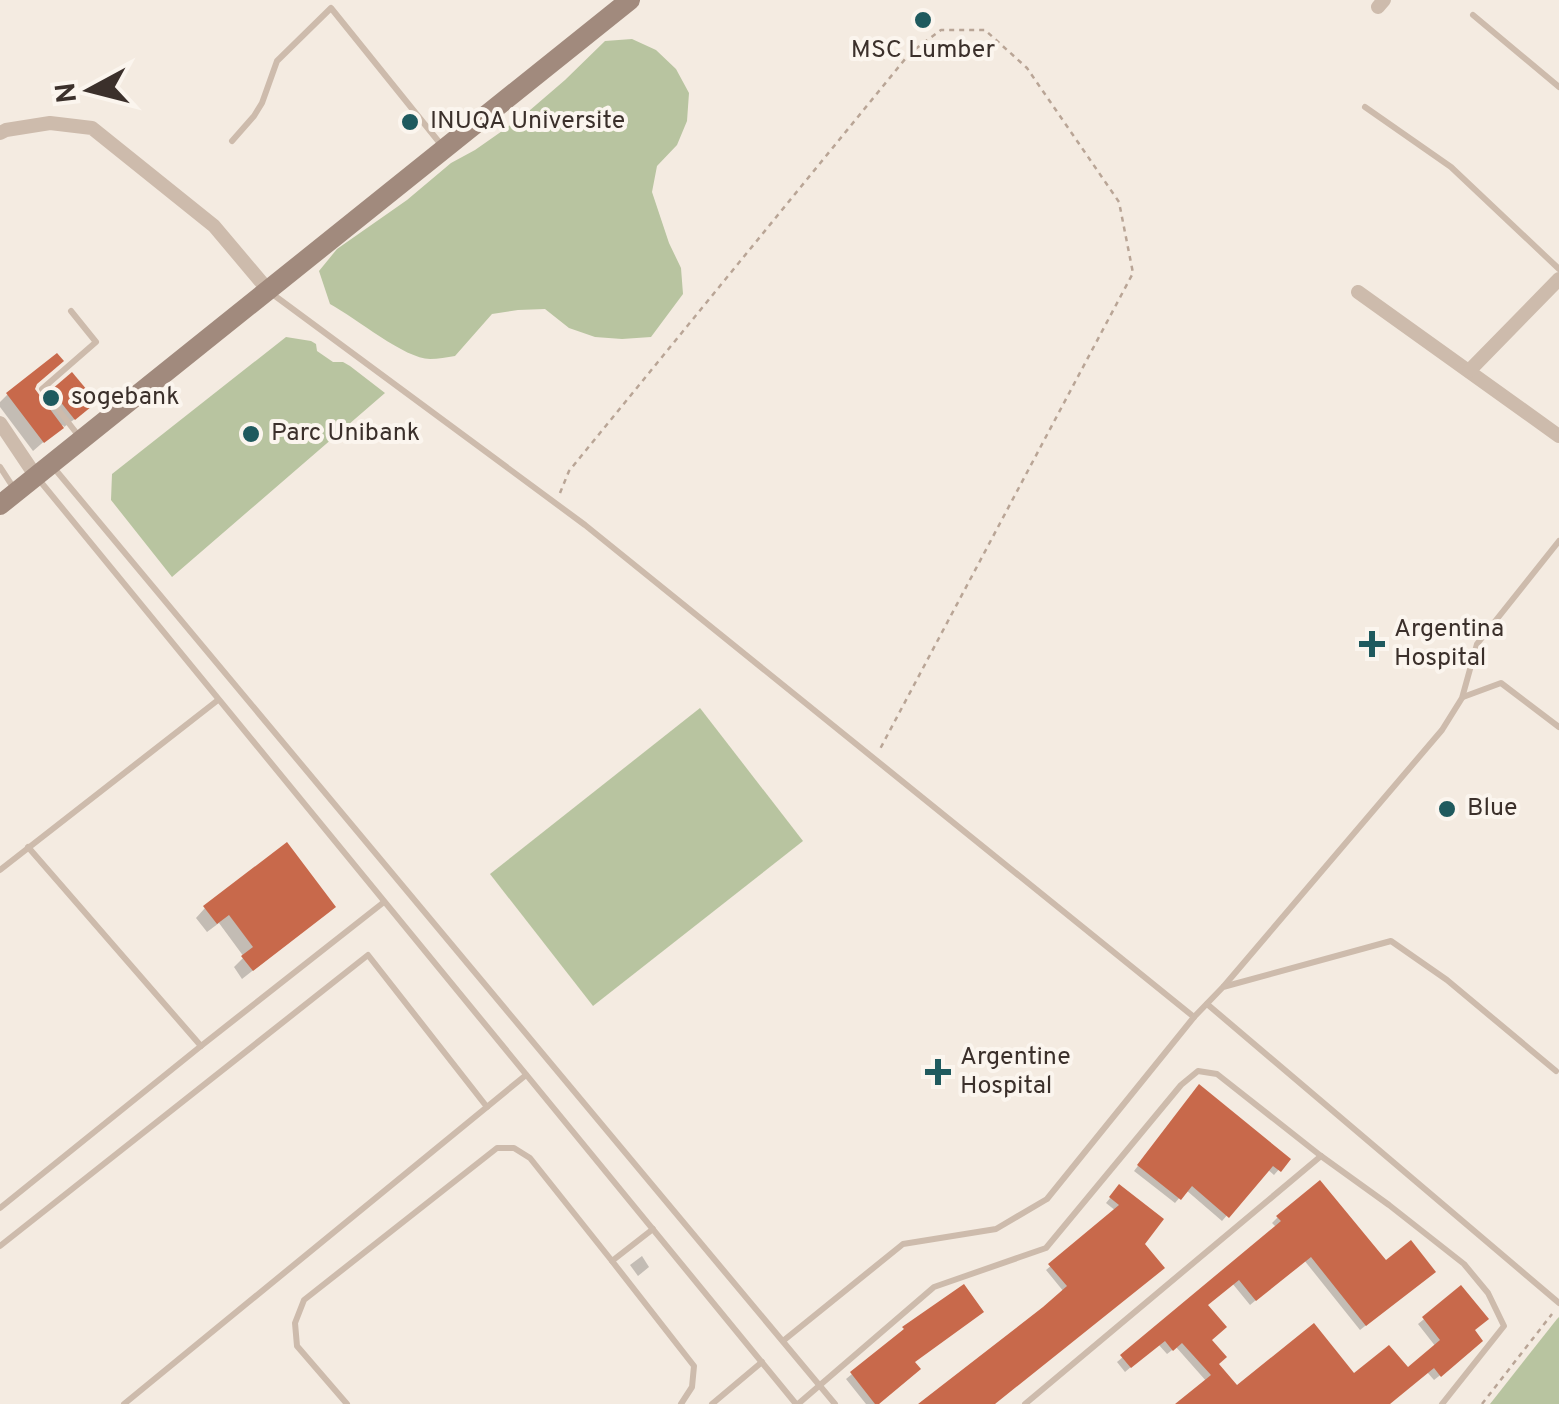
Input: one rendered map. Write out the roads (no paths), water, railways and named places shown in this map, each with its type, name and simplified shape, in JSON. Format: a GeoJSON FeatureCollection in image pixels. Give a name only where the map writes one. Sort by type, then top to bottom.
{"type":"FeatureCollection","features":[{"type":"Feature","properties":{"kind":"main road"},"geometry":{"type":"LineString","coordinates":[[8,498],[630,0]]}},
{"type":"Feature","properties":{"kind":"street"},"geometry":{"type":"LineString","coordinates":[[0,133],[50,123],[92,128],[214,226],[268,290]]}},
{"type":"Feature","properties":{"kind":"street"},"geometry":{"type":"LineString","coordinates":[[1468,371],[1559,279]]}},
{"type":"Feature","properties":{"kind":"street"},"geometry":{"type":"LineString","coordinates":[[1358,292],[1559,436]]}},
{"type":"Feature","properties":{"kind":"street"},"geometry":{"type":"LineString","coordinates":[[0,423],[43,470]]}},
{"type":"Feature","properties":{"kind":"lane"},"geometry":{"type":"LineString","coordinates":[[232,141],[262,102],[277,61],[336,0]]}},
{"type":"Feature","properties":{"kind":"lane"},"geometry":{"type":"LineString","coordinates":[[331,8],[444,148]]}},
{"type":"Feature","properties":{"kind":"lane"},"geometry":{"type":"LineString","coordinates":[[1473,15],[1559,86]]}},
{"type":"Feature","properties":{"kind":"lane"},"geometry":{"type":"LineString","coordinates":[[1365,107],[1451,167],[1559,269]]}},
{"type":"Feature","properties":{"kind":"lane"},"geometry":{"type":"LineString","coordinates":[[268,290],[556,503],[1194,1018]]}},
{"type":"Feature","properties":{"kind":"lane"},"geometry":{"type":"LineString","coordinates":[[71,311],[96,342],[42,389],[82,440]]}},
{"type":"Feature","properties":{"kind":"lane"},"geometry":{"type":"LineString","coordinates":[[0,467],[8,498]]}},
{"type":"Feature","properties":{"kind":"lane"},"geometry":{"type":"LineString","coordinates":[[43,470],[218,700],[797,1404],[934,1287],[1046,1248],[1180,1085],[1198,1071],[1217,1074],[1389,1205],[1464,1264],[1488,1293],[1504,1326],[1442,1404]]}},
{"type":"Feature","properties":{"kind":"lane"},"geometry":{"type":"LineString","coordinates":[[43,470],[835,1404]]}},
{"type":"Feature","properties":{"kind":"lane"},"geometry":{"type":"LineString","coordinates":[[783,1340],[904,1244],[996,1229],[1048,1199],[1194,1018],[1442,730],[1462,698],[1477,644],[1559,541]]}},
{"type":"Feature","properties":{"kind":"lane"},"geometry":{"type":"LineString","coordinates":[[1462,698],[1501,683],[1559,728]]}},
{"type":"Feature","properties":{"kind":"lane"},"geometry":{"type":"LineString","coordinates":[[0,870],[218,700]]}},
{"type":"Feature","properties":{"kind":"lane"},"geometry":{"type":"LineString","coordinates":[[28,846],[200,1046]]}},
{"type":"Feature","properties":{"kind":"lane"},"geometry":{"type":"LineString","coordinates":[[0,1208],[384,902]]}},
{"type":"Feature","properties":{"kind":"lane"},"geometry":{"type":"LineString","coordinates":[[1223,988],[1391,941],[1448,980],[1556,1071]]}},
{"type":"Feature","properties":{"kind":"lane"},"geometry":{"type":"LineString","coordinates":[[0,1246],[368,955],[488,1107]]}},
{"type":"Feature","properties":{"kind":"lane"},"geometry":{"type":"LineString","coordinates":[[1208,1004],[1559,1304]]}},
{"type":"Feature","properties":{"kind":"lane"},"geometry":{"type":"LineString","coordinates":[[124,1404],[526,1075]]}},
{"type":"Feature","properties":{"kind":"lane"},"geometry":{"type":"LineString","coordinates":[[347,1404],[297,1346],[295,1324],[304,1300],[497,1148],[514,1148],[530,1158],[694,1366],[692,1387],[682,1404]]}},
{"type":"Feature","properties":{"kind":"lane"},"geometry":{"type":"LineString","coordinates":[[1025,1404],[1321,1156]]}},
{"type":"Feature","properties":{"kind":"lane"},"geometry":{"type":"LineString","coordinates":[[612,1261],[652,1229]]}},
{"type":"Feature","properties":{"kind":"lane"},"geometry":{"type":"LineString","coordinates":[[712,1404],[762,1362]]}},
{"type":"Feature","properties":{"kind":"place","name":"MSC Lumber"},"geometry":{"type":"Point","coordinates":[923,20]}},
{"type":"Feature","properties":{"kind":"place","name":"INUQA Universite"},"geometry":{"type":"Point","coordinates":[410,122]}},
{"type":"Feature","properties":{"kind":"place","name":"sogebank"},"geometry":{"type":"Point","coordinates":[51,398]}},
{"type":"Feature","properties":{"kind":"place","name":"Parc Unibank"},"geometry":{"type":"Point","coordinates":[251,434]}},
{"type":"Feature","properties":{"kind":"place","name":"Argentina Hospital"},"geometry":{"type":"Point","coordinates":[1372,644]}},
{"type":"Feature","properties":{"kind":"place","name":"Blue"},"geometry":{"type":"Point","coordinates":[1447,809]}},
{"type":"Feature","properties":{"kind":"place","name":"Argentine Hospital"},"geometry":{"type":"Point","coordinates":[938,1072]}}]}
